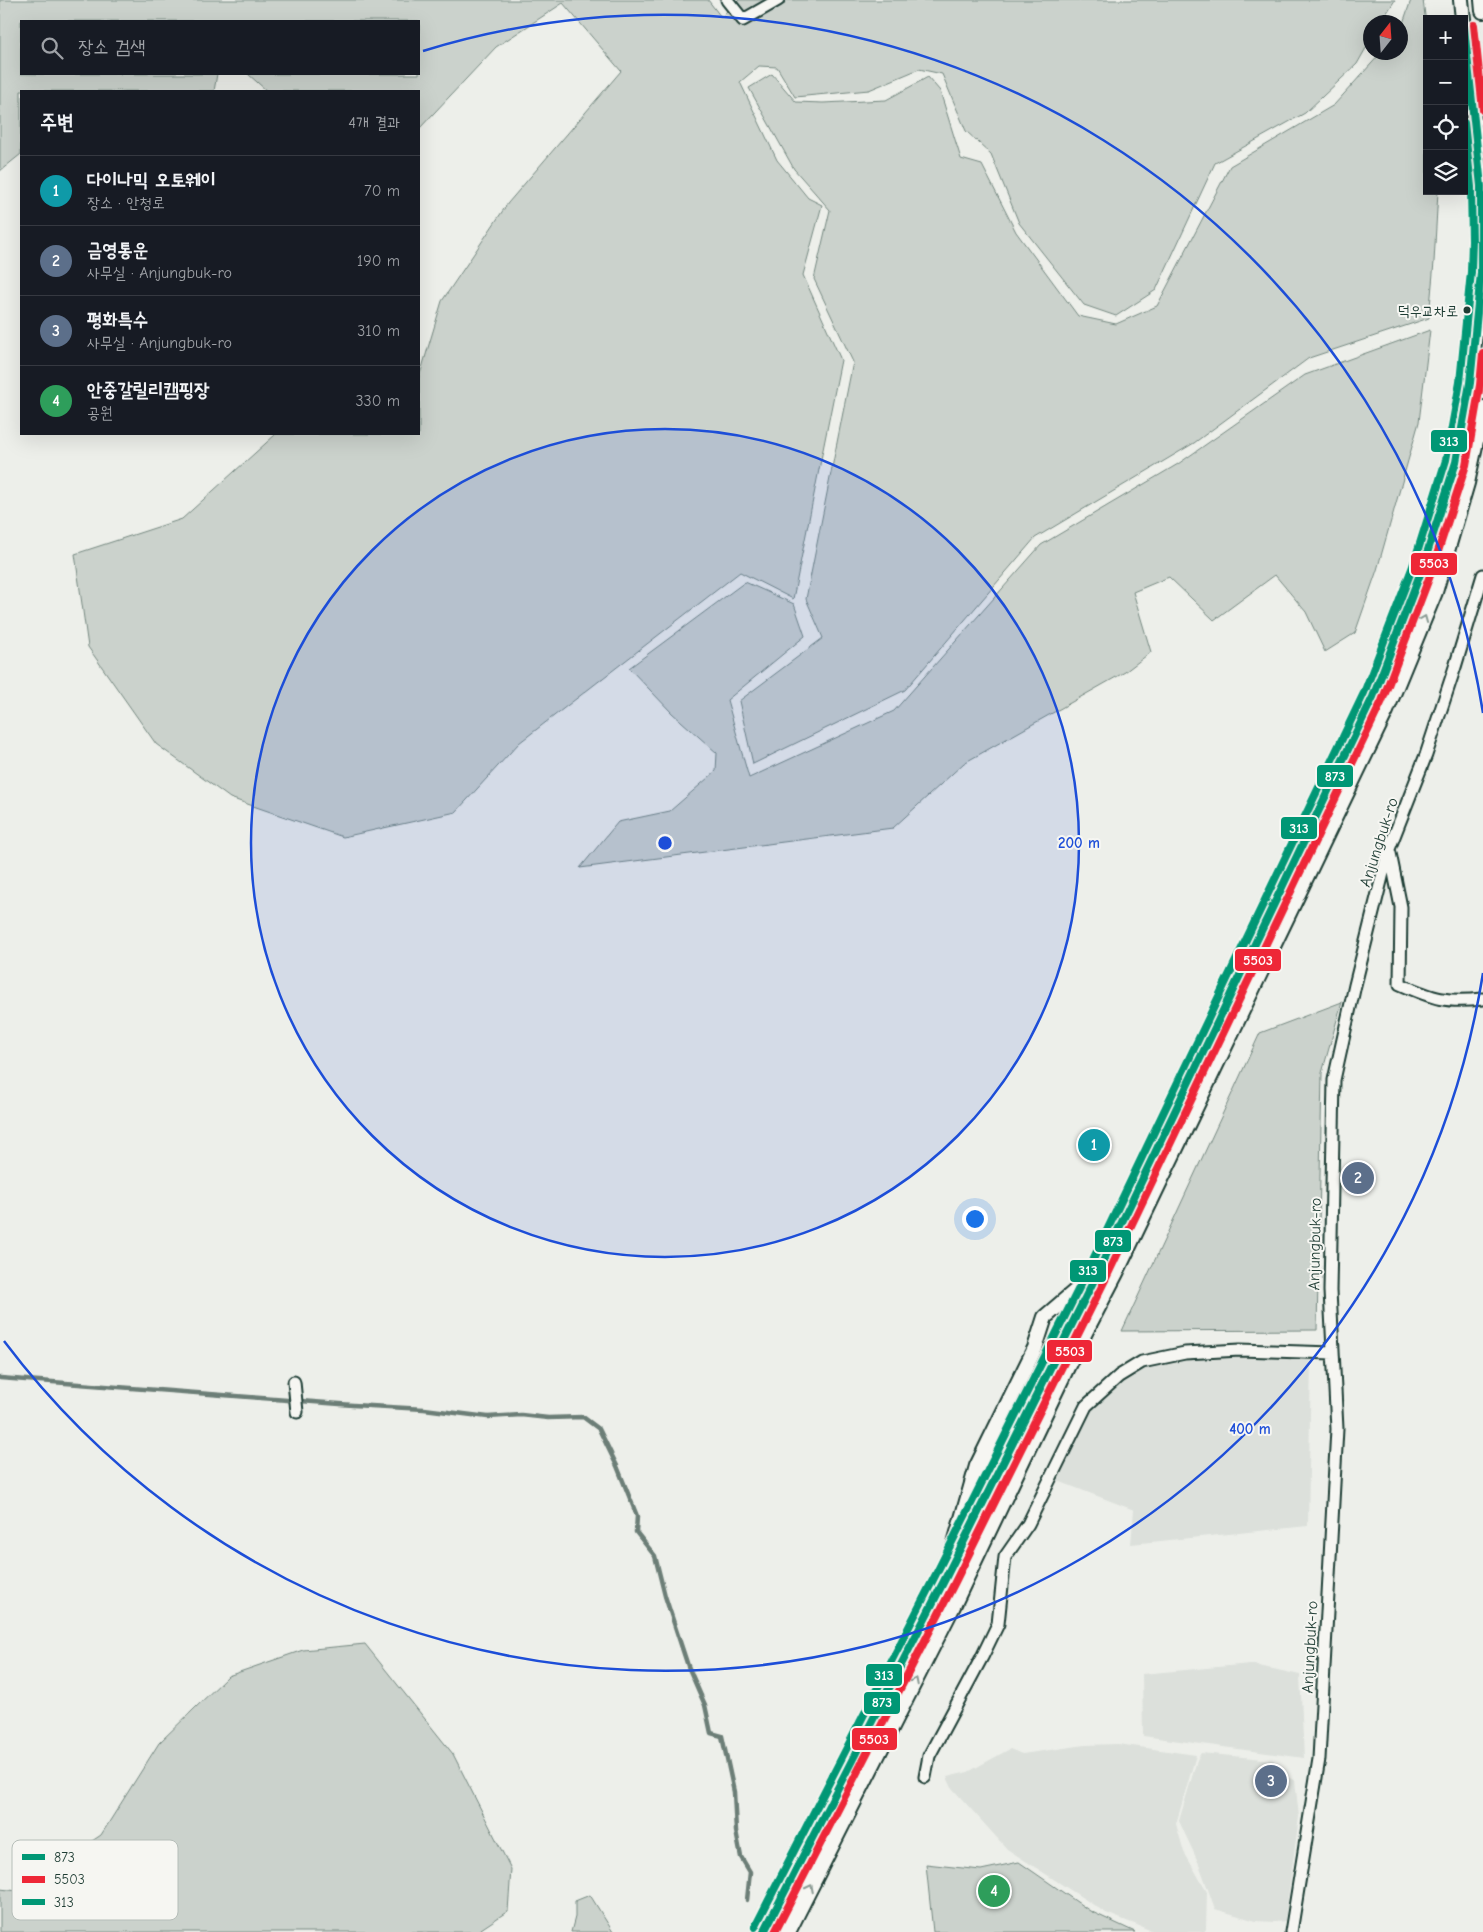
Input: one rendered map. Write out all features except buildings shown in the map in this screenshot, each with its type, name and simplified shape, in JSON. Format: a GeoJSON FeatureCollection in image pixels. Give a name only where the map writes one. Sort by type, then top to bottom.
{"type":"FeatureCollection","features":[{"type":"Feature","properties":{"kind":"street"},"geometry":{"type":"LineString","coordinates":[[727,0],[743,20],[778,0]]}},
{"type":"Feature","properties":{"kind":"street"},"geometry":{"type":"LineString","coordinates":[[1461,0],[1463,15]]}},
{"type":"Feature","properties":{"kind":"street"},"geometry":{"type":"LineString","coordinates":[[1482,0],[1483,11]]}},
{"type":"Feature","properties":{"kind":"street"},"geometry":{"type":"LineString","coordinates":[[764,1932],[945,1579],[1098,1272],[1373,697],[1422,569],[1456,462],[1470,383],[1482,241],[1481,186],[1468,60]]}},
{"type":"Feature","properties":{"kind":"street"},"geometry":{"type":"LineString","coordinates":[[788,1932],[952,1608],[1386,711],[1435,592],[1467,483],[1483,408]]}},
{"type":"Feature","properties":{"kind":"street","name":"Anjungbuk-ro"},"geometry":{"type":"LineString","coordinates":[[1291,1932],[1319,1759],[1337,1429],[1330,1291],[1334,1080],[1355,985],[1389,849],[1426,755],[1483,575]]}},
{"type":"Feature","properties":{"kind":"street"},"geometry":{"type":"LineString","coordinates":[[1389,849],[1401,907],[1400,984],[1439,999],[1456,1002],[1483,999]]}},
{"type":"Feature","properties":{"kind":"street"},"geometry":{"type":"LineString","coordinates":[[945,1579],[976,1466],[1036,1348],[1045,1317],[1098,1272]]}},
{"type":"Feature","properties":{"kind":"street"},"geometry":{"type":"LineString","coordinates":[[925,1777],[929,1756],[982,1658],[998,1624],[1005,1557],[1028,1524],[1086,1406],[1119,1376],[1142,1362],[1185,1352],[1240,1350],[1333,1353]]}},
{"type":"Feature","properties":{"kind":"street"},"geometry":{"type":"LineString","coordinates":[[294,1382],[297,1412]]}},
{"type":"Feature","properties":{"kind":"shaded area"},"geometry":{"type":"Polygon","coordinates":[[[0,0],[708,0],[721,17],[739,0],[1395,0],[1385,15],[1363,15],[1363,53],[1357,64],[1305,113],[1215,163],[1156,290],[1116,316],[1084,305],[1019,223],[991,154],[966,131],[942,74],[919,69],[869,90],[795,97],[777,67],[759,66],[740,82],[777,160],[808,198],[822,205],[803,275],[841,360],[793,599],[740,572],[519,743],[456,812],[343,837],[230,798],[156,744],[88,647],[75,554],[182,519],[275,435],[420,435],[420,375],[442,301],[508,203],[621,71],[563,3],[496,47],[420,128],[420,90],[266,90],[249,75],[420,75],[420,20],[20,20],[20,75],[217,75],[214,90],[20,90],[20,155],[0,171],[0,0]]]}},
{"type":"Feature","properties":{"kind":"shaded area"},"geometry":{"type":"Polygon","coordinates":[[[1411,0],[1423,0],[1425,15],[1423,15],[1423,195],[1438,195],[1429,318],[1309,358],[1194,443],[1035,538],[905,690],[753,764],[739,701],[823,638],[806,599],[853,362],[814,279],[830,210],[794,169],[749,88],[772,74],[796,102],[823,103],[886,100],[928,77],[940,91],[961,159],[982,165],[1016,232],[1078,316],[1116,324],[1157,306],[1230,166],[1334,105],[1375,60],[1408,60],[1408,15],[1406,15],[1411,0]]]}},
{"type":"Feature","properties":{"kind":"shaded area"},"geometry":{"type":"Polygon","coordinates":[[[1430,330],[1419,422],[1377,570],[1355,633],[1325,652],[1306,612],[1275,575],[1214,620],[1169,577],[1133,592],[1151,652],[1125,672],[964,763],[893,828],[580,868],[618,822],[670,811],[716,771],[717,753],[672,713],[629,668],[745,582],[794,604],[805,636],[727,700],[749,778],[894,711],[1041,545],[1178,464],[1305,375],[1430,330]]]}},
{"type":"Feature","properties":{"kind":"shaded area"},"geometry":{"type":"Polygon","coordinates":[[[1342,1002],[1322,1073],[1317,1330],[1122,1331],[1260,1033],[1342,1002]]]}},
{"type":"Feature","properties":{"kind":"shaded area"},"geometry":{"type":"Polygon","coordinates":[[[1233,1355],[1311,1359],[1308,1526],[1131,1544],[1134,1510],[1058,1481],[1076,1434],[1090,1407],[1124,1378],[1145,1365],[1191,1356],[1233,1355]]]}},
{"type":"Feature","properties":{"kind":"shaded area"},"geometry":{"type":"Polygon","coordinates":[[[365,1644],[453,1754],[511,1869],[508,1911],[481,1929],[481,1932],[0,1932],[0,1889],[12,1890],[12,1920],[178,1920],[178,1840],[94,1840],[101,1835],[159,1743],[228,1676],[303,1650],[365,1644]]]}},
{"type":"Feature","properties":{"kind":"shaded area"},"geometry":{"type":"Polygon","coordinates":[[[1250,1664],[1300,1675],[1304,1758],[1143,1736],[1142,1674],[1250,1664]]]}},
{"type":"Feature","properties":{"kind":"shaded area"},"geometry":{"type":"Polygon","coordinates":[[[1118,1744],[1196,1755],[1176,1824],[1184,1852],[1207,1892],[1206,1929],[1204,1932],[1155,1932],[1106,1913],[1007,1849],[952,1788],[947,1777],[968,1772],[1010,1749],[1022,1754],[1085,1745],[1118,1744]]]}},
{"type":"Feature","properties":{"kind":"shaded area"},"geometry":{"type":"Polygon","coordinates":[[[1201,1753],[1274,1760],[1274,1773],[1295,1780],[1299,1817],[1285,1921],[1256,1921],[1215,1909],[1199,1864],[1179,1821],[1197,1760],[1201,1753]]]}},
{"type":"Feature","properties":{"kind":"shaded area"},"geometry":{"type":"Polygon","coordinates":[[[1019,1862],[1090,1911],[1135,1932],[933,1932],[926,1864],[981,1870],[1019,1862]]]}},
{"type":"Feature","properties":{"kind":"shaded area"},"geometry":{"type":"Polygon","coordinates":[[[590,1895],[613,1932],[571,1932],[575,1917],[575,1901],[590,1895]]]}},
{"type":"Feature","properties":{"kind":"waterway"},"geometry":{"type":"LineString","coordinates":[[0,1378],[424,1409],[488,1417],[521,1415],[548,1418],[583,1417],[599,1429],[617,1466],[637,1516],[636,1532],[655,1556],[665,1596],[688,1666],[705,1705],[711,1733],[722,1736],[734,1792],[736,1831],[741,1857],[750,1872],[747,1900]]}},
{"type":"Feature","properties":{"kind":"transit line","name":"5503"},"geometry":{"type":"LineString","coordinates":[[1474,25],[1483,110]]}},
{"type":"Feature","properties":{"kind":"transit line","name":"873"},"geometry":{"type":"LineString","coordinates":[[764,1932],[945,1579],[1098,1272],[1373,697],[1422,569],[1456,462],[1470,383],[1481,273],[1481,186],[1467,60]]}},
{"type":"Feature","properties":{"kind":"transit line","name":"313"},"geometry":{"type":"LineString","coordinates":[[755,1927],[936,1574],[1089,1268],[1364,693],[1413,566],[1446,460],[1460,382],[1471,272],[1471,187],[1467,150]]}},
{"type":"Feature","properties":{"kind":"transit line","name":"5503"},"geometry":{"type":"LineString","coordinates":[[775,1932],[954,1584],[1107,1276],[1382,701],[1431,573],[1466,465],[1480,385],[1483,353]]}},
{"type":"Feature","properties":{"kind":"place","name":"덕우교차로"},"geometry":{"type":"Point","coordinates":[1467,310]}},
{"type":"Feature","properties":{"kind":"place","name":"다이나믹 오토웨이"},"geometry":{"type":"Point","coordinates":[1094,1145]}},
{"type":"Feature","properties":{"kind":"place","name":"금영통운"},"geometry":{"type":"Point","coordinates":[1358,1178]}},
{"type":"Feature","properties":{"kind":"place","name":"평화특수"},"geometry":{"type":"Point","coordinates":[1271,1781]}},
{"type":"Feature","properties":{"kind":"place","name":"안중갈릴리캠핑장"},"geometry":{"type":"Point","coordinates":[994,1891]}}]}
